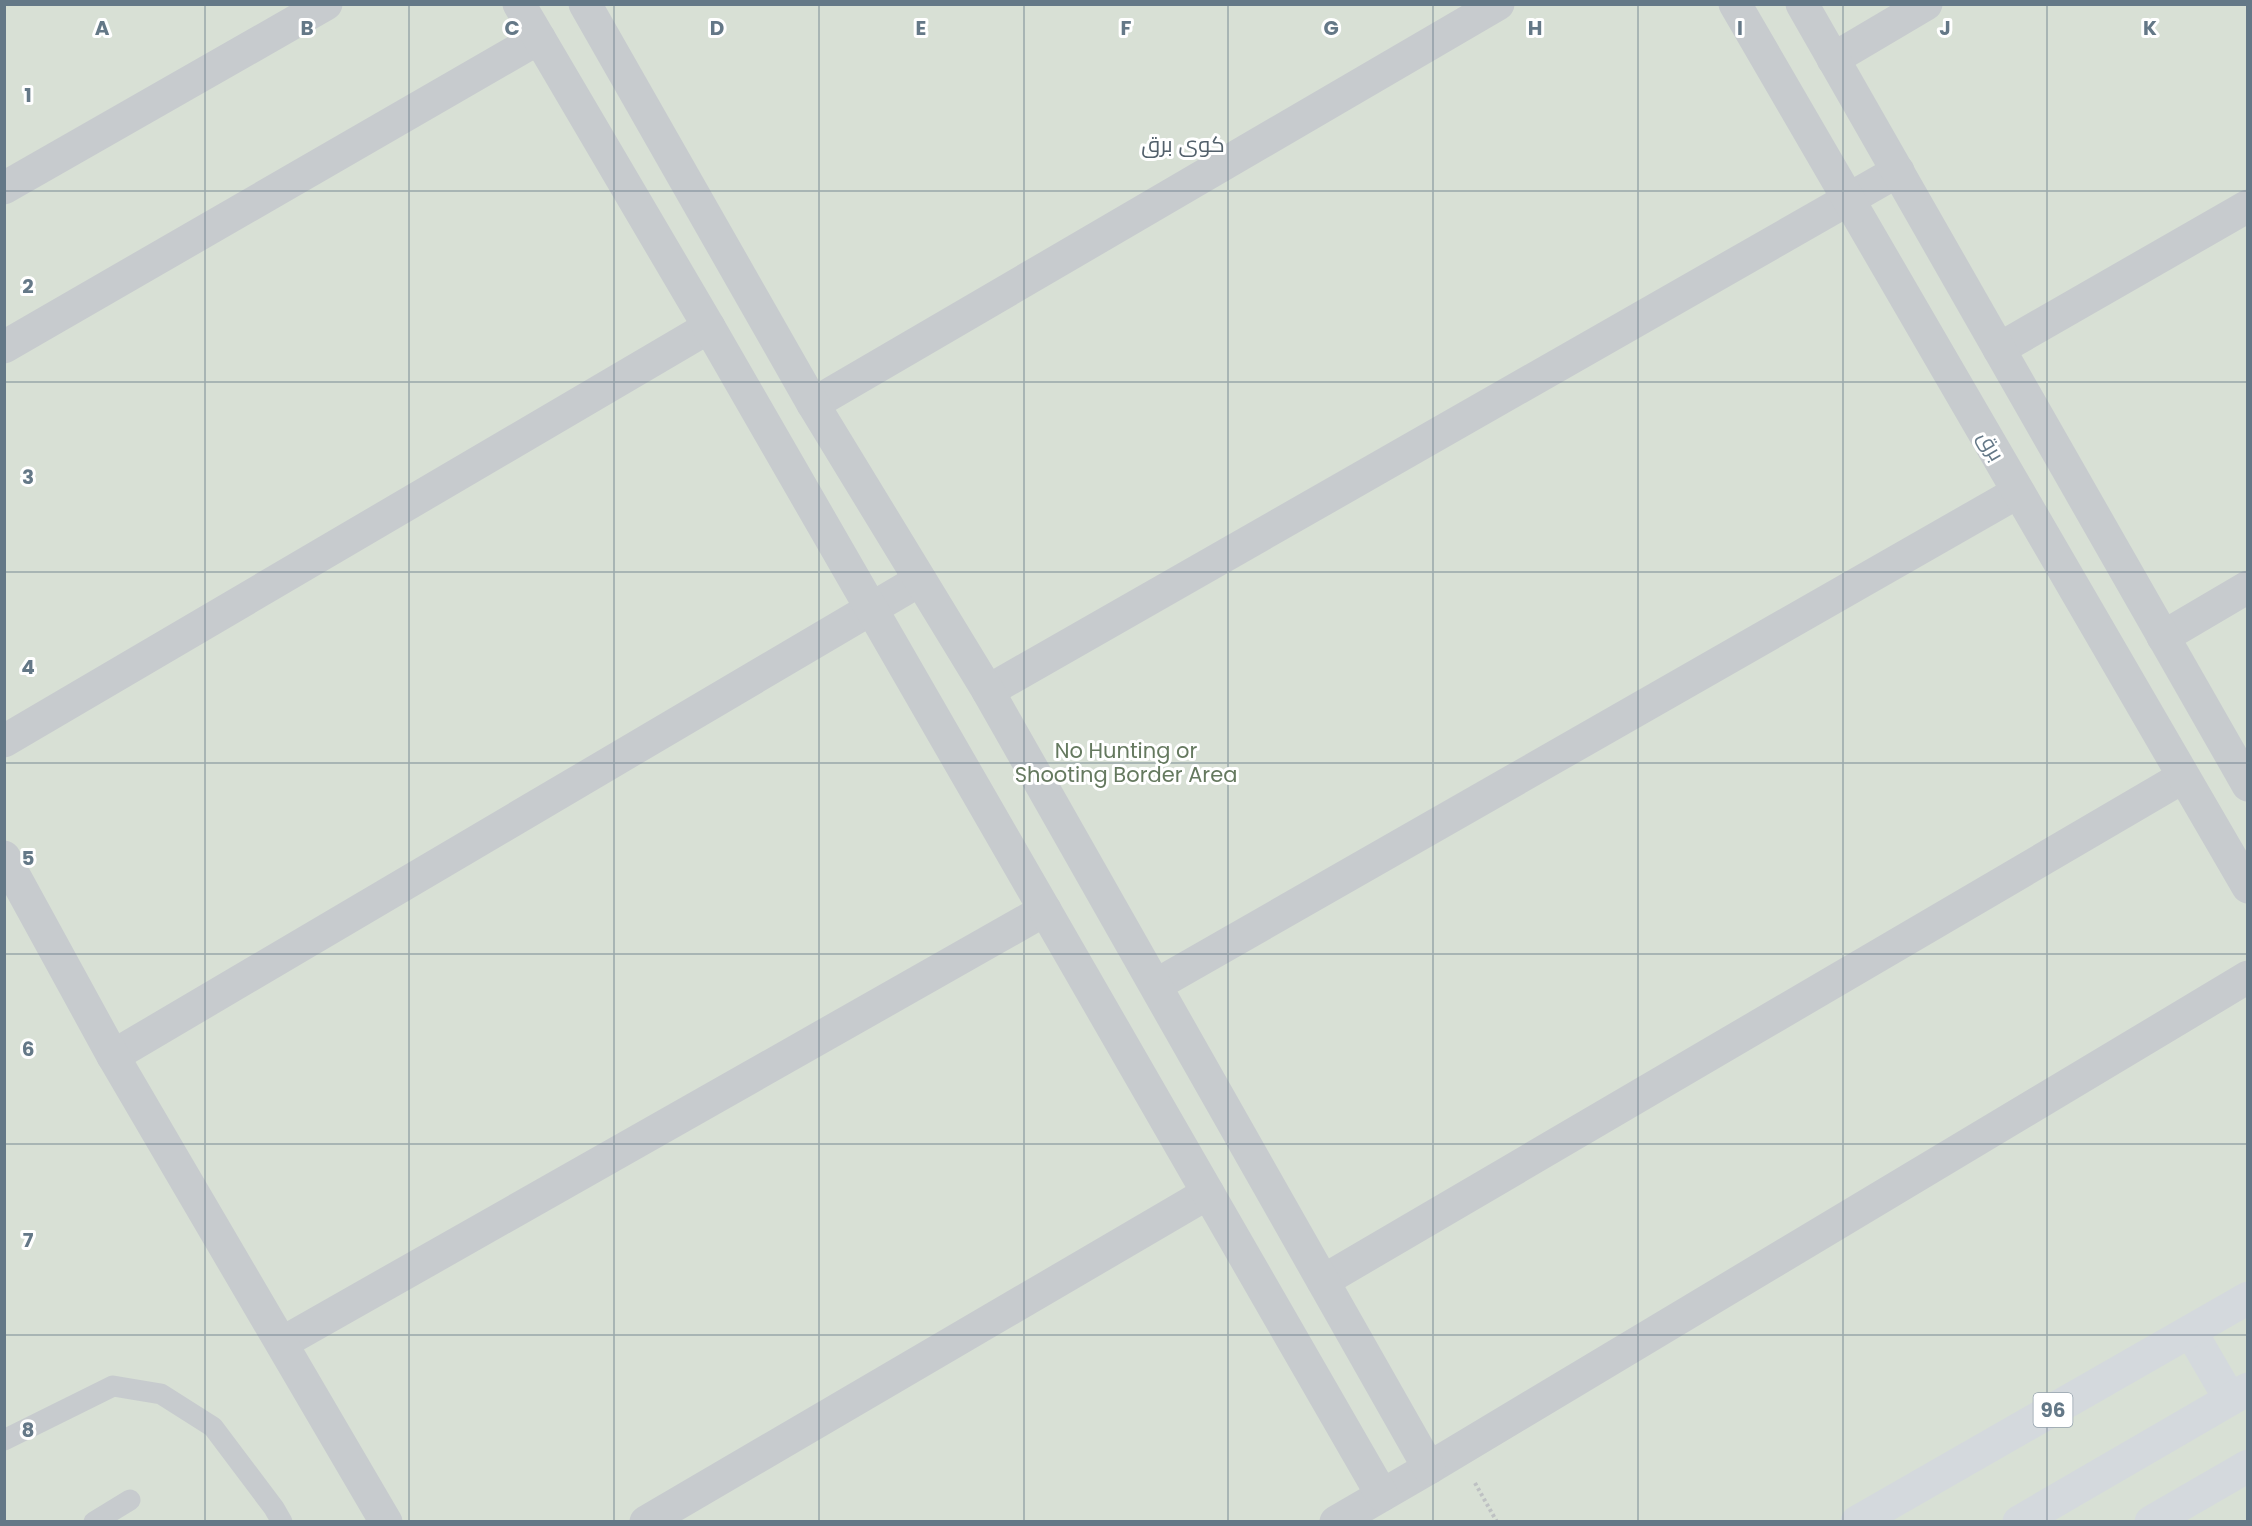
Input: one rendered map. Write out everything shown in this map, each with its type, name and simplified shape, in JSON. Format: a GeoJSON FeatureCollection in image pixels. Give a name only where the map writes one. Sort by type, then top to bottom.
{"type":"FeatureCollection","features":[{"type":"Feature","properties":{"kind":"main road","name":"96"},"geometry":{"type":"LineString","coordinates":[[1857,1521],[2247,1298]]}},
{"type":"Feature","properties":{"kind":"main road"},"geometry":{"type":"LineString","coordinates":[[2019,1521],[2239,1394],[2191,1332]]}},
{"type":"Feature","properties":{"kind":"main road"},"geometry":{"type":"LineString","coordinates":[[2151,1521],[2247,1466]]}},
{"type":"Feature","properties":{"kind":"street"},"geometry":{"type":"LineString","coordinates":[[4,188],[326,4]]}},
{"type":"Feature","properties":{"kind":"street"},"geometry":{"type":"LineString","coordinates":[[519,4],[709,327],[1382,1495]]}},
{"type":"Feature","properties":{"kind":"street"},"geometry":{"type":"LineString","coordinates":[[585,4],[813,404],[988,691],[1430,1468]]}},
{"type":"Feature","properties":{"kind":"street"},"geometry":{"type":"LineString","coordinates":[[813,404],[1498,4]]}},
{"type":"Feature","properties":{"kind":"street","name":"برق"},"geometry":{"type":"LineString","coordinates":[[1735,4],[2247,887]]}},
{"type":"Feature","properties":{"kind":"street"},"geometry":{"type":"LineString","coordinates":[[1802,4],[2247,785]]}},
{"type":"Feature","properties":{"kind":"street"},"geometry":{"type":"LineString","coordinates":[[1833,59],[1926,4]]}},
{"type":"Feature","properties":{"kind":"street"},"geometry":{"type":"LineString","coordinates":[[4,347],[539,38]]}},
{"type":"Feature","properties":{"kind":"street"},"geometry":{"type":"LineString","coordinates":[[988,691],[1898,171]]}},
{"type":"Feature","properties":{"kind":"street"},"geometry":{"type":"LineString","coordinates":[[1999,349],[2247,206]]}},
{"type":"Feature","properties":{"kind":"street"},"geometry":{"type":"LineString","coordinates":[[4,741],[709,327]]}},
{"type":"Feature","properties":{"kind":"street"},"geometry":{"type":"LineString","coordinates":[[1156,985],[2018,492]]}},
{"type":"Feature","properties":{"kind":"street"},"geometry":{"type":"LineString","coordinates":[[113,1056],[920,580]]}},
{"type":"Feature","properties":{"kind":"street"},"geometry":{"type":"LineString","coordinates":[[2163,637],[2247,587]]}},
{"type":"Feature","properties":{"kind":"street"},"geometry":{"type":"LineString","coordinates":[[1323,1281],[2183,777]]}},
{"type":"Feature","properties":{"kind":"street"},"geometry":{"type":"LineString","coordinates":[[4,857],[113,1056],[387,1521]]}},
{"type":"Feature","properties":{"kind":"street"},"geometry":{"type":"LineString","coordinates":[[282,1343],[1045,910]]}},
{"type":"Feature","properties":{"kind":"street"},"geometry":{"type":"LineString","coordinates":[[1336,1521],[1430,1468],[2247,977]]}},
{"type":"Feature","properties":{"kind":"street"},"geometry":{"type":"LineString","coordinates":[[646,1521],[1208,1193]]}},
{"type":"Feature","properties":{"kind":"lane"},"geometry":{"type":"LineString","coordinates":[[4,1440],[113,1386],[161,1394],[213,1427],[282,1521]]}},
{"type":"Feature","properties":{"kind":"lane"},"geometry":{"type":"LineString","coordinates":[[94,1521],[130,1500]]}},
{"type":"Feature","properties":{"kind":"path"},"geometry":{"type":"LineString","coordinates":[[1457,1451],[1497,1521]]}},
{"type":"Feature","properties":{"kind":"green space","name":"No Hunting or Shooting Border Area"},"geometry":{"type":"Polygon","coordinates":[[[5,5],[2247,5],[2247,1521],[5,1522],[5,5]]]}},
{"type":"Feature","properties":{"kind":"district","name":"کوی برق"},"geometry":{"type":"Point","coordinates":[1183,144]}}]}
